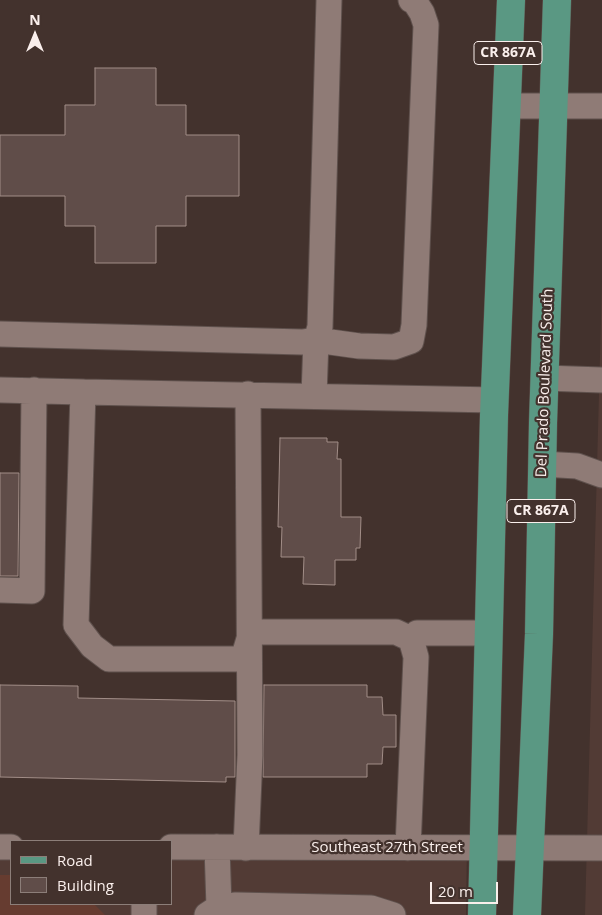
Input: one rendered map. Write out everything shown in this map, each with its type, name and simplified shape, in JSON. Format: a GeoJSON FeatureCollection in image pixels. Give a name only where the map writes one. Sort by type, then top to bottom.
{"type":"FeatureCollection","features":[{"type":"Feature","properties":{"kind":"main road","name":"CR 867A"},"geometry":{"type":"LineString","coordinates":[[482,915],[495,400],[511,0]]}},
{"type":"Feature","properties":{"kind":"main road","name":"Del Prado Boulevard South"},"geometry":{"type":"LineString","coordinates":[[527,915],[539,634],[544,378],[556,0]]}},
{"type":"Feature","properties":{"kind":"street"},"geometry":{"type":"LineString","coordinates":[[314,396],[316,340],[320,327],[329,0]]}},
{"type":"Feature","properties":{"kind":"street"},"geometry":{"type":"LineString","coordinates":[[0,334],[293,342],[316,340],[359,346],[394,346],[411,341],[414,325],[426,25],[422,13],[412,0]]}},
{"type":"Feature","properties":{"kind":"street"},"geometry":{"type":"LineString","coordinates":[[506,106],[602,106]]}},
{"type":"Feature","properties":{"kind":"street"},"geometry":{"type":"LineString","coordinates":[[544,378],[602,380]]}},
{"type":"Feature","properties":{"kind":"street"},"geometry":{"type":"LineString","coordinates":[[0,390],[495,400]]}},
{"type":"Feature","properties":{"kind":"street"},"geometry":{"type":"LineString","coordinates":[[0,590],[32,591],[34,390]]}},
{"type":"Feature","properties":{"kind":"street"},"geometry":{"type":"LineString","coordinates":[[83,392],[76,625],[92,646],[109,659],[243,659],[251,632]]}},
{"type":"Feature","properties":{"kind":"street"},"geometry":{"type":"LineString","coordinates":[[246,848],[250,755],[251,632],[248,394]]}},
{"type":"Feature","properties":{"kind":"street"},"geometry":{"type":"LineString","coordinates":[[542,464],[577,466],[602,475]]}},
{"type":"Feature","properties":{"kind":"street"},"geometry":{"type":"LineString","coordinates":[[251,632],[396,632],[411,639]]}},
{"type":"Feature","properties":{"kind":"street"},"geometry":{"type":"LineString","coordinates":[[411,639],[417,633],[489,633]]}},
{"type":"Feature","properties":{"kind":"street"},"geometry":{"type":"LineString","coordinates":[[408,848],[411,728],[416,658],[411,639]]}},
{"type":"Feature","properties":{"kind":"street","name":"Southeast 27th Street"},"geometry":{"type":"LineString","coordinates":[[172,847],[602,848]]}},
{"type":"Feature","properties":{"kind":"street"},"geometry":{"type":"LineString","coordinates":[[217,847],[213,911],[236,905],[371,908],[393,915]]}},
{"type":"Feature","properties":{"kind":"shaded area"},"geometry":{"type":"Polygon","coordinates":[[[602,281],[602,915],[585,915],[602,281]]]}},
{"type":"Feature","properties":{"kind":"shaded area"},"geometry":{"type":"Polygon","coordinates":[[[0,840],[10,840],[10,905],[172,905],[172,841],[467,843],[466,915],[0,915],[0,840]]]}},
{"type":"Feature","properties":{"kind":"shaded area"},"geometry":{"type":"Polygon","coordinates":[[[0,875],[10,875],[10,905],[95,905],[105,915],[0,915],[0,875]]]}},
{"type":"Feature","properties":{"kind":"building"},"geometry":{"type":"Polygon","coordinates":[[[95,68],[156,68],[156,105],[186,105],[186,135],[239,135],[239,196],[186,196],[186,226],[156,226],[156,263],[95,263],[95,226],[65,226],[65,196],[0,196],[0,135],[65,135],[65,105],[95,105],[95,68]]]}},
{"type":"Feature","properties":{"kind":"building"},"geometry":{"type":"Polygon","coordinates":[[[280,438],[327,438],[327,442],[338,442],[337,459],[341,459],[341,517],[361,517],[360,548],[356,548],[356,560],[335,560],[335,585],[303,584],[304,557],[281,557],[282,527],[278,527],[280,438]]]}},
{"type":"Feature","properties":{"kind":"building"},"geometry":{"type":"Polygon","coordinates":[[[0,473],[19,473],[18,576],[0,576],[0,473]]]}},
{"type":"Feature","properties":{"kind":"building"},"geometry":{"type":"Polygon","coordinates":[[[0,685],[78,686],[78,698],[235,701],[235,777],[226,777],[226,782],[0,777],[0,685]]]}},
{"type":"Feature","properties":{"kind":"building"},"geometry":{"type":"Polygon","coordinates":[[[264,685],[367,685],[367,697],[382,697],[383,715],[396,715],[396,747],[383,747],[382,764],[367,764],[367,777],[263,777],[264,685]]]}}]}
